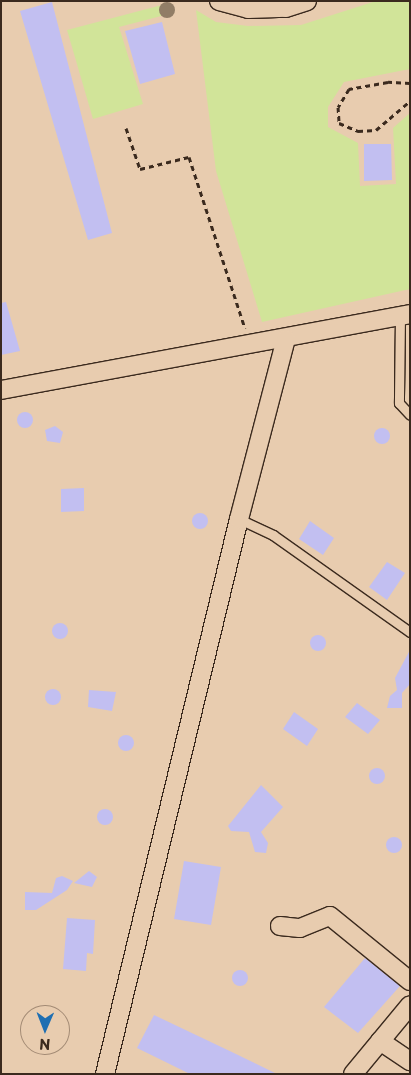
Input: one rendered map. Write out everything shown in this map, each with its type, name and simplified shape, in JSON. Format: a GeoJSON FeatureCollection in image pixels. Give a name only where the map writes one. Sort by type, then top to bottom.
{"type":"FeatureCollection","features":[{"type":"Feature","properties":{"kind":"street"},"geometry":{"type":"LineString","coordinates":[[219,1],[248,9],[286,8],[307,1]]}},
{"type":"Feature","properties":{"kind":"street"},"geometry":{"type":"LineString","coordinates":[[1,390],[286,339],[405,314]]}},
{"type":"Feature","properties":{"kind":"street"},"geometry":{"type":"LineString","coordinates":[[105,1074],[238,519],[286,339]]}},
{"type":"Feature","properties":{"kind":"street"},"geometry":{"type":"LineString","coordinates":[[280,926],[300,928],[330,916],[410,981]]}},
{"type":"Feature","properties":{"kind":"street"},"geometry":{"type":"LineString","coordinates":[[353,1074],[410,1005]]}},
{"type":"Feature","properties":{"kind":"street"},"geometry":{"type":"LineString","coordinates":[[380,1041],[410,1061]]}},
{"type":"Feature","properties":{"kind":"lane"},"geometry":{"type":"LineString","coordinates":[[405,314],[399,403],[410,415]]}},
{"type":"Feature","properties":{"kind":"lane"},"geometry":{"type":"LineString","coordinates":[[238,519],[273,535],[410,632]]}},
{"type":"Feature","properties":{"kind":"path"},"geometry":{"type":"LineString","coordinates":[[410,83],[388,82],[349,89],[338,107],[339,123],[358,131],[376,130],[410,101]]}},
{"type":"Feature","properties":{"kind":"path"},"geometry":{"type":"LineString","coordinates":[[126,128],[140,169],[189,157],[250,345]]}},
{"type":"Feature","properties":{"kind":"green space"},"geometry":{"type":"Polygon","coordinates":[[[376,1],[410,1],[410,69],[344,82],[328,107],[328,127],[358,143],[360,186],[396,184],[393,128],[410,113],[410,289],[262,322],[216,171],[196,10],[216,22],[248,26],[301,25],[376,1]]]}},
{"type":"Feature","properties":{"kind":"green space"},"geometry":{"type":"Polygon","coordinates":[[[162,5],[165,15],[119,27],[143,104],[93,119],[67,30],[162,5]]]}},
{"type":"Feature","properties":{"kind":"building"},"geometry":{"type":"Polygon","coordinates":[[[52,2],[112,233],[88,240],[20,11],[52,2]]]}},
{"type":"Feature","properties":{"kind":"building"},"geometry":{"type":"Polygon","coordinates":[[[162,22],[175,74],[140,84],[125,31],[162,22]]]}},
{"type":"Feature","properties":{"kind":"building"},"geometry":{"type":"Polygon","coordinates":[[[364,144],[391,144],[392,180],[364,181],[364,144]]]}},
{"type":"Feature","properties":{"kind":"building"},"geometry":{"type":"Polygon","coordinates":[[[6,302],[20,351],[1,355],[1,303],[6,302]]]}},
{"type":"Feature","properties":{"kind":"building"},"geometry":{"type":"Polygon","coordinates":[[[25,412],[31,414],[33,420],[31,426],[25,428],[19,426],[17,420],[19,414],[25,412]]]}},
{"type":"Feature","properties":{"kind":"building"},"geometry":{"type":"Polygon","coordinates":[[[55,426],[63,432],[60,443],[47,441],[45,430],[55,426]]]}},
{"type":"Feature","properties":{"kind":"building"},"geometry":{"type":"Polygon","coordinates":[[[382,428],[388,430],[390,436],[388,442],[382,444],[376,442],[374,436],[376,430],[382,428]]]}},
{"type":"Feature","properties":{"kind":"building"},"geometry":{"type":"Polygon","coordinates":[[[84,488],[84,511],[61,512],[61,489],[84,488]]]}},
{"type":"Feature","properties":{"kind":"building"},"geometry":{"type":"Polygon","coordinates":[[[200,513],[206,515],[208,521],[206,527],[200,529],[194,527],[192,521],[194,515],[200,513]]]}},
{"type":"Feature","properties":{"kind":"building"},"geometry":{"type":"Polygon","coordinates":[[[310,521],[334,538],[323,555],[299,539],[310,521]]]}},
{"type":"Feature","properties":{"kind":"building"},"geometry":{"type":"Polygon","coordinates":[[[387,562],[405,573],[387,600],[369,587],[387,562]]]}},
{"type":"Feature","properties":{"kind":"building"},"geometry":{"type":"Polygon","coordinates":[[[60,623],[66,625],[68,631],[66,637],[60,639],[54,637],[52,631],[54,625],[60,623]]]}},
{"type":"Feature","properties":{"kind":"building"},"geometry":{"type":"Polygon","coordinates":[[[318,635],[324,637],[326,643],[324,649],[318,651],[312,649],[310,643],[312,637],[318,635]]]}},
{"type":"Feature","properties":{"kind":"building"},"geometry":{"type":"Polygon","coordinates":[[[410,650],[410,684],[402,693],[402,708],[387,708],[390,696],[397,690],[395,678],[410,650]]]}},
{"type":"Feature","properties":{"kind":"building"},"geometry":{"type":"Polygon","coordinates":[[[53,689],[59,691],[61,697],[59,703],[53,705],[47,703],[45,697],[47,691],[53,689]]]}},
{"type":"Feature","properties":{"kind":"building"},"geometry":{"type":"Polygon","coordinates":[[[89,690],[116,692],[112,711],[88,707],[89,690]]]}},
{"type":"Feature","properties":{"kind":"building"},"geometry":{"type":"Polygon","coordinates":[[[357,703],[380,720],[368,734],[345,717],[357,703]]]}},
{"type":"Feature","properties":{"kind":"building"},"geometry":{"type":"Polygon","coordinates":[[[294,712],[318,729],[307,746],[283,729],[294,712]]]}},
{"type":"Feature","properties":{"kind":"building"},"geometry":{"type":"Polygon","coordinates":[[[126,735],[132,737],[134,743],[132,749],[126,751],[120,749],[118,743],[120,737],[126,735]]]}},
{"type":"Feature","properties":{"kind":"building"},"geometry":{"type":"Polygon","coordinates":[[[377,768],[383,770],[385,776],[383,782],[377,784],[371,782],[369,776],[371,770],[377,768]]]}},
{"type":"Feature","properties":{"kind":"building"},"geometry":{"type":"Polygon","coordinates":[[[261,785],[283,807],[261,832],[268,843],[266,853],[255,852],[249,832],[231,831],[228,826],[261,785]]]}},
{"type":"Feature","properties":{"kind":"building"},"geometry":{"type":"Polygon","coordinates":[[[105,809],[111,811],[113,817],[111,823],[105,825],[99,823],[97,817],[99,811],[105,809]]]}},
{"type":"Feature","properties":{"kind":"building"},"geometry":{"type":"Polygon","coordinates":[[[394,837],[400,839],[402,845],[400,851],[394,853],[388,851],[386,845],[388,839],[394,837]]]}},
{"type":"Feature","properties":{"kind":"building"},"geometry":{"type":"Polygon","coordinates":[[[184,861],[221,867],[211,925],[174,919],[184,861]]]}},
{"type":"Feature","properties":{"kind":"building"},"geometry":{"type":"Polygon","coordinates":[[[89,871],[97,877],[92,887],[74,883],[89,871]]]}},
{"type":"Feature","properties":{"kind":"building"},"geometry":{"type":"Polygon","coordinates":[[[62,876],[73,881],[67,890],[36,910],[25,910],[25,892],[52,893],[56,878],[62,876]]]}},
{"type":"Feature","properties":{"kind":"building"},"geometry":{"type":"Polygon","coordinates":[[[67,918],[95,920],[93,954],[87,953],[86,971],[63,969],[67,918]]]}},
{"type":"Feature","properties":{"kind":"building"},"geometry":{"type":"Polygon","coordinates":[[[365,958],[400,986],[358,1033],[324,1007],[365,958]]]}},
{"type":"Feature","properties":{"kind":"building"},"geometry":{"type":"Polygon","coordinates":[[[237,970],[243,970],[248,975],[246,984],[237,986],[232,981],[232,975],[237,970]]]}},
{"type":"Feature","properties":{"kind":"building"},"geometry":{"type":"Polygon","coordinates":[[[154,1015],[277,1074],[190,1074],[137,1048],[154,1015]]]}}]}
